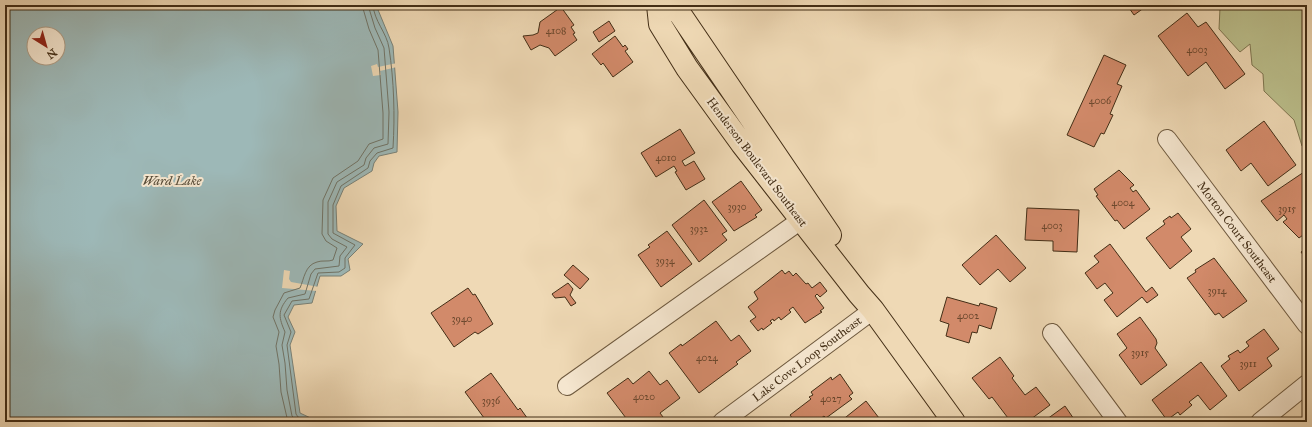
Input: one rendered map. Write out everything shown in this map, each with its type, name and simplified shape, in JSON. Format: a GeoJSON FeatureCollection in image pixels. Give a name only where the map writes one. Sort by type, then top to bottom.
{"type":"FeatureCollection","features":[{"type":"Feature","properties":{"kind":"main road","name":"Henderson Boulevard Southeast"},"geometry":{"type":"LineString","coordinates":[[658,5],[660,24],[687,68],[742,144],[873,310],[954,422]]}},
{"type":"Feature","properties":{"kind":"main road","name":"Henderson Boulevard Southeast"},"geometry":{"type":"LineString","coordinates":[[670,5],[680,14],[854,270],[873,310]]}},
{"type":"Feature","properties":{"kind":"street","name":"Morton Court Southeast"},"geometry":{"type":"LineString","coordinates":[[1167,139],[1307,326]]}},
{"type":"Feature","properties":{"kind":"street"},"geometry":{"type":"LineString","coordinates":[[567,386],[801,220]]}},
{"type":"Feature","properties":{"kind":"street","name":"Lake Cove Loop Southeast"},"geometry":{"type":"LineString","coordinates":[[722,422],[873,310]]}},
{"type":"Feature","properties":{"kind":"street"},"geometry":{"type":"LineString","coordinates":[[1052,333],[1118,422]]}},
{"type":"Feature","properties":{"kind":"street"},"geometry":{"type":"LineString","coordinates":[[1260,422],[1307,384]]}},
{"type":"Feature","properties":{"kind":"green space"},"geometry":{"type":"Polygon","coordinates":[[[1217,5],[1307,5],[1307,149],[1302,146],[1294,120],[1264,91],[1263,74],[1252,65],[1250,44],[1240,52],[1219,29],[1220,8],[1217,5]]]}},
{"type":"Feature","properties":{"kind":"water","name":"Ward Lake"},"geometry":{"type":"Polygon","coordinates":[[[5,5],[376,5],[393,46],[398,112],[397,152],[379,156],[374,163],[372,171],[344,188],[336,206],[337,231],[363,244],[348,259],[350,270],[341,276],[320,276],[312,303],[294,305],[288,317],[295,332],[290,345],[300,413],[319,422],[5,422],[5,5]]]}},
{"type":"Feature","properties":{"kind":"pier"},"geometry":{"type":"Polygon","coordinates":[[[397,63],[397,67],[380,71],[381,75],[373,76],[371,66],[377,64],[378,67],[397,63]]]}},
{"type":"Feature","properties":{"kind":"pier"},"geometry":{"type":"Polygon","coordinates":[[[284,270],[290,271],[289,279],[291,282],[319,287],[317,291],[282,288],[284,270]]]}},
{"type":"Feature","properties":{"kind":"building"},"geometry":{"type":"Polygon","coordinates":[[[1127,5],[1148,5],[1134,15],[1127,5]]]}},
{"type":"Feature","properties":{"kind":"building"},"geometry":{"type":"Polygon","coordinates":[[[561,7],[574,25],[571,27],[577,40],[555,56],[549,48],[540,45],[531,50],[523,36],[538,33],[540,22],[561,7]]]}},
{"type":"Feature","properties":{"kind":"building"},"geometry":{"type":"Polygon","coordinates":[[[1187,13],[1198,27],[1206,22],[1245,74],[1225,89],[1206,62],[1188,76],[1158,36],[1187,13]]]}},
{"type":"Feature","properties":{"kind":"building"},"geometry":{"type":"Polygon","coordinates":[[[609,21],[615,31],[599,42],[593,32],[609,21]]]}},
{"type":"Feature","properties":{"kind":"building"},"geometry":{"type":"Polygon","coordinates":[[[615,36],[623,47],[625,45],[628,49],[625,51],[633,62],[613,77],[603,63],[601,65],[592,54],[615,36]]]}},
{"type":"Feature","properties":{"kind":"building"},"geometry":{"type":"Polygon","coordinates":[[[1104,55],[1126,65],[1117,84],[1122,86],[1110,114],[1113,115],[1104,134],[1101,133],[1094,147],[1067,135],[1104,55]]]}},
{"type":"Feature","properties":{"kind":"building"},"geometry":{"type":"Polygon","coordinates":[[[1264,121],[1296,165],[1268,186],[1251,163],[1241,171],[1226,150],[1264,121]]]}},
{"type":"Feature","properties":{"kind":"building"},"geometry":{"type":"Polygon","coordinates":[[[680,129],[695,153],[682,161],[685,166],[694,161],[705,179],[686,190],[675,172],[677,171],[674,166],[656,177],[641,153],[680,129]]]}},
{"type":"Feature","properties":{"kind":"building"},"geometry":{"type":"Polygon","coordinates":[[[1119,170],[1134,185],[1130,188],[1133,192],[1136,190],[1150,209],[1124,229],[1117,220],[1115,221],[1096,196],[1098,195],[1094,189],[1119,170]]]}},
{"type":"Feature","properties":{"kind":"building"},"geometry":{"type":"Polygon","coordinates":[[[1304,172],[1307,176],[1307,182],[1304,185],[1307,189],[1307,232],[1299,238],[1283,222],[1287,219],[1284,215],[1277,221],[1261,201],[1304,172]]]}},
{"type":"Feature","properties":{"kind":"building"},"geometry":{"type":"Polygon","coordinates":[[[741,181],[762,210],[755,215],[757,217],[734,231],[712,202],[741,181]]]}},
{"type":"Feature","properties":{"kind":"building"},"geometry":{"type":"Polygon","coordinates":[[[704,200],[727,231],[722,234],[727,240],[699,262],[672,225],[704,200]]]}},
{"type":"Feature","properties":{"kind":"building"},"geometry":{"type":"Polygon","coordinates":[[[1027,208],[1079,210],[1077,252],[1053,251],[1053,241],[1025,240],[1027,208]]]}},
{"type":"Feature","properties":{"kind":"building"},"geometry":{"type":"Polygon","coordinates":[[[1178,213],[1191,229],[1181,237],[1192,251],[1170,269],[1146,238],[1165,224],[1163,221],[1178,213]]]}},
{"type":"Feature","properties":{"kind":"building"},"geometry":{"type":"Polygon","coordinates":[[[667,231],[692,264],[661,287],[638,255],[650,247],[648,245],[667,231]]]}},
{"type":"Feature","properties":{"kind":"building"},"geometry":{"type":"Polygon","coordinates":[[[996,235],[1026,268],[1010,282],[998,269],[980,285],[962,265],[996,235]]]}},
{"type":"Feature","properties":{"kind":"building"},"geometry":{"type":"Polygon","coordinates":[[[1110,244],[1146,292],[1152,287],[1158,295],[1147,303],[1142,297],[1117,317],[1104,300],[1113,293],[1105,283],[1097,289],[1085,273],[1099,262],[1094,256],[1110,244]]]}},
{"type":"Feature","properties":{"kind":"building"},"geometry":{"type":"Polygon","coordinates":[[[1307,248],[1307,260],[1301,252],[1307,248]]]}},
{"type":"Feature","properties":{"kind":"building"},"geometry":{"type":"Polygon","coordinates":[[[1214,258],[1247,301],[1223,318],[1219,313],[1215,315],[1187,278],[1196,272],[1195,270],[1214,258]]]}},
{"type":"Feature","properties":{"kind":"building"},"geometry":{"type":"Polygon","coordinates":[[[573,265],[589,279],[580,289],[564,275],[573,265]]]}},
{"type":"Feature","properties":{"kind":"building"},"geometry":{"type":"Polygon","coordinates":[[[782,270],[785,274],[789,271],[793,276],[796,273],[812,288],[820,282],[827,291],[820,297],[817,294],[815,296],[824,308],[820,311],[822,312],[805,323],[793,307],[789,310],[791,312],[781,320],[779,317],[774,321],[773,319],[770,321],[772,323],[763,330],[762,328],[758,331],[750,321],[756,317],[748,307],[758,299],[754,292],[782,270]]]}},
{"type":"Feature","properties":{"kind":"building"},"geometry":{"type":"Polygon","coordinates":[[[568,283],[573,289],[570,295],[576,303],[571,306],[565,297],[555,298],[552,294],[568,283]]]}},
{"type":"Feature","properties":{"kind":"building"},"geometry":{"type":"Polygon","coordinates":[[[468,288],[473,295],[475,294],[493,324],[478,334],[475,332],[454,347],[431,313],[468,288]]]}},
{"type":"Feature","properties":{"kind":"building"},"geometry":{"type":"Polygon","coordinates":[[[947,297],[979,306],[980,303],[997,308],[991,329],[979,325],[977,333],[972,332],[969,343],[946,336],[949,324],[940,321],[947,297]]]}},
{"type":"Feature","properties":{"kind":"building"},"geometry":{"type":"Polygon","coordinates":[[[1140,317],[1156,339],[1157,343],[1155,348],[1167,365],[1141,385],[1119,355],[1127,348],[1117,334],[1140,317]]]}},
{"type":"Feature","properties":{"kind":"building"},"geometry":{"type":"Polygon","coordinates":[[[716,321],[731,341],[739,335],[751,351],[736,362],[738,364],[699,393],[669,353],[681,344],[682,346],[716,321]]]}},
{"type":"Feature","properties":{"kind":"building"},"geometry":{"type":"Polygon","coordinates":[[[1264,329],[1279,349],[1267,358],[1272,366],[1239,391],[1221,366],[1230,359],[1228,356],[1238,350],[1240,353],[1249,346],[1246,342],[1264,329]]]}},
{"type":"Feature","properties":{"kind":"building"},"geometry":{"type":"Polygon","coordinates":[[[1000,357],[1014,376],[1012,378],[1025,395],[1036,387],[1050,405],[1027,422],[1011,422],[992,397],[989,399],[972,378],[1000,357]]]}},
{"type":"Feature","properties":{"kind":"building"},"geometry":{"type":"Polygon","coordinates":[[[1201,362],[1227,396],[1210,410],[1198,395],[1189,402],[1192,405],[1180,415],[1178,412],[1167,420],[1152,400],[1201,362]]]}},
{"type":"Feature","properties":{"kind":"building"},"geometry":{"type":"Polygon","coordinates":[[[649,371],[660,385],[667,380],[680,398],[660,413],[663,417],[657,422],[629,422],[607,393],[628,378],[633,384],[649,371]]]}},
{"type":"Feature","properties":{"kind":"building"},"geometry":{"type":"Polygon","coordinates":[[[491,373],[518,410],[520,408],[530,422],[487,422],[465,392],[491,373]]]}},
{"type":"Feature","properties":{"kind":"building"},"geometry":{"type":"Polygon","coordinates":[[[840,374],[853,393],[849,396],[852,399],[826,418],[824,416],[816,422],[795,422],[790,415],[811,399],[809,397],[813,395],[811,392],[831,377],[832,380],[840,374]]]}},
{"type":"Feature","properties":{"kind":"building"},"geometry":{"type":"Polygon","coordinates":[[[866,401],[879,418],[874,422],[841,421],[866,401]]]}},
{"type":"Feature","properties":{"kind":"building"},"geometry":{"type":"Polygon","coordinates":[[[1065,406],[1076,422],[1043,422],[1065,406]]]}}]}
